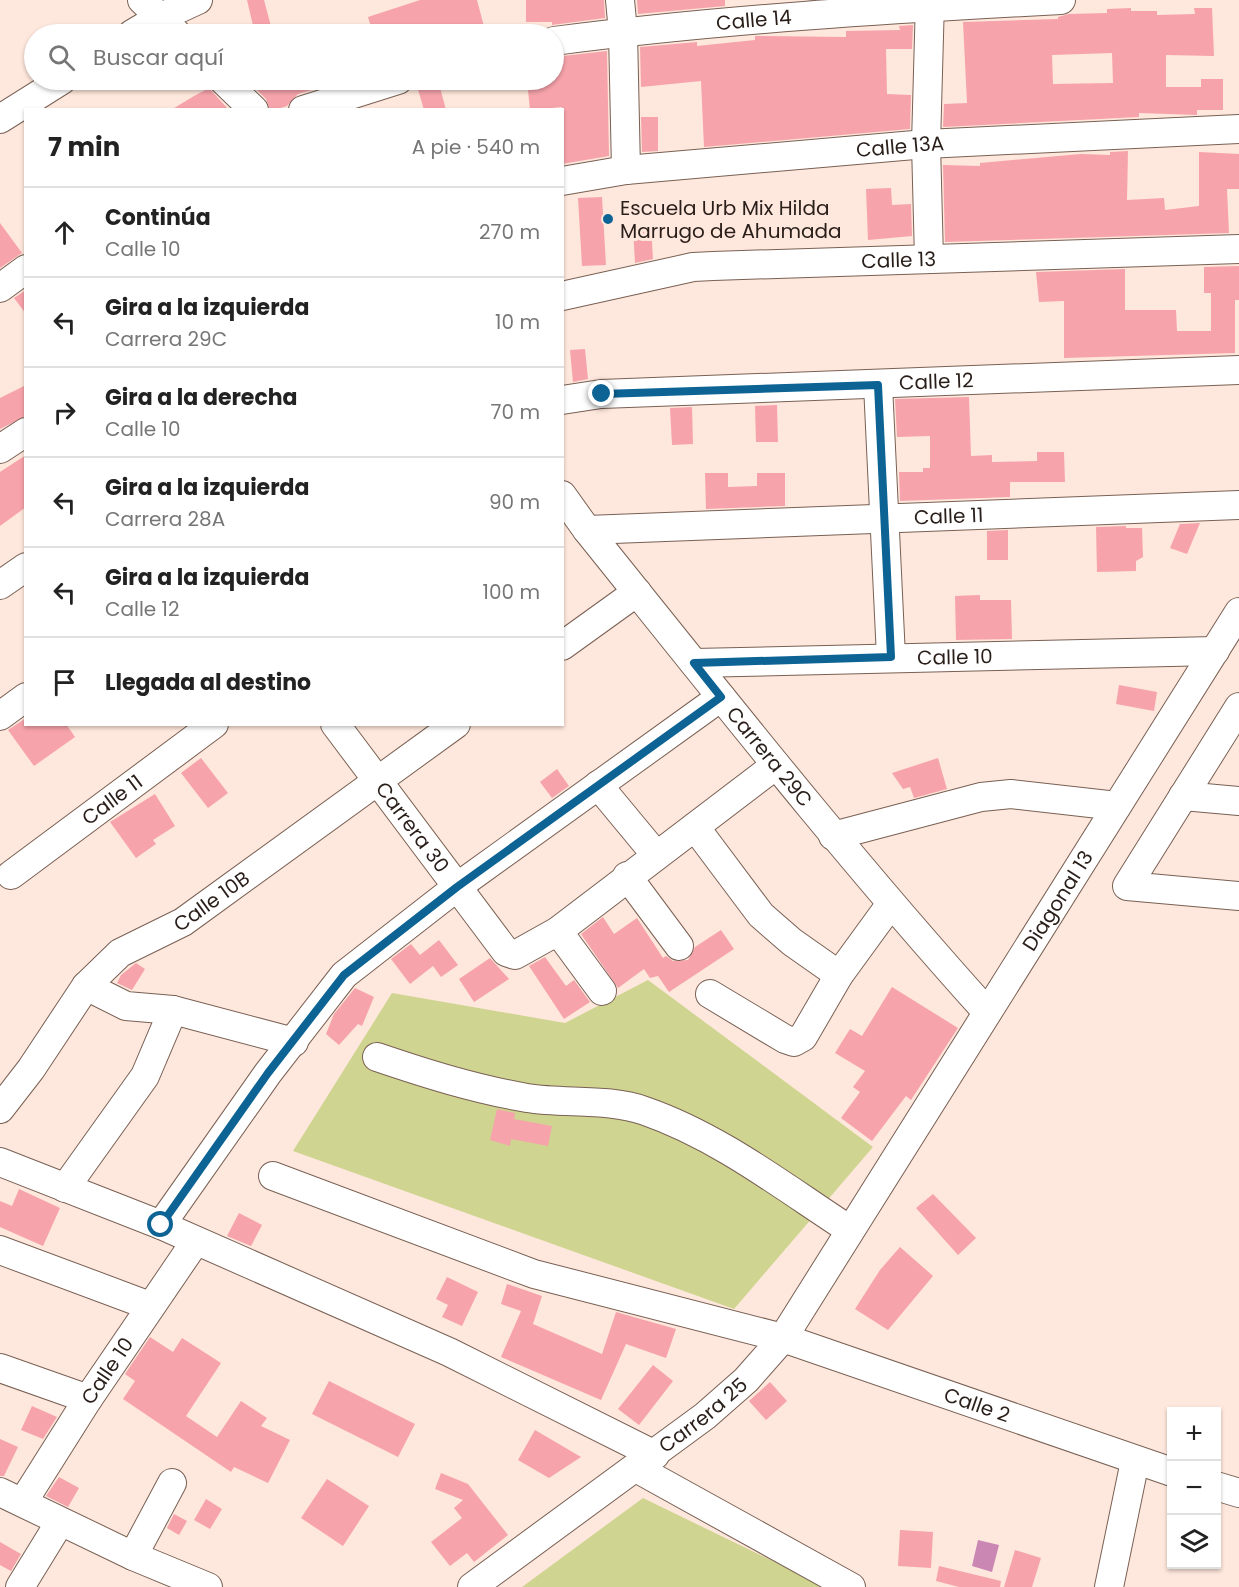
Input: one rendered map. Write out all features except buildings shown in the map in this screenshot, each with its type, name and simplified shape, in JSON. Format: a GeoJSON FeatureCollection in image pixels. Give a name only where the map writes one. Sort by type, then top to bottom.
{"type":"FeatureCollection","features":[{"type":"Feature","properties":{"kind":"street"},"geometry":{"type":"LineString","coordinates":[[159,17],[198,0]]}},
{"type":"Feature","properties":{"kind":"street"},"geometry":{"type":"LineString","coordinates":[[620,0],[623,32],[626,170]]}},
{"type":"Feature","properties":{"kind":"street","name":"Calle 14"},"geometry":{"type":"LineString","coordinates":[[564,40],[930,3],[1061,0]]}},
{"type":"Feature","properties":{"kind":"street"},"geometry":{"type":"LineString","coordinates":[[929,259],[926,144],[930,3]]}},
{"type":"Feature","properties":{"kind":"street"},"geometry":{"type":"LineString","coordinates":[[0,119],[46,90]]}},
{"type":"Feature","properties":{"kind":"street"},"geometry":{"type":"LineString","coordinates":[[233,90],[252,108]]}},
{"type":"Feature","properties":{"kind":"street"},"geometry":{"type":"LineString","coordinates":[[309,108],[366,90]]}},
{"type":"Feature","properties":{"kind":"street","name":"Calle 13A"},"geometry":{"type":"LineString","coordinates":[[564,181],[626,170],[926,144],[1239,129]]}},
{"type":"Feature","properties":{"kind":"street","name":"Calle 13"},"geometry":{"type":"LineString","coordinates":[[564,296],[693,267],[1239,249]]}},
{"type":"Feature","properties":{"kind":"street"},"geometry":{"type":"LineString","coordinates":[[0,288],[24,270]]}},
{"type":"Feature","properties":{"kind":"street","name":"Calle 12"},"geometry":{"type":"LineString","coordinates":[[564,400],[602,394],[1239,370]]}},
{"type":"Feature","properties":{"kind":"street"},"geometry":{"type":"LineString","coordinates":[[878,385],[891,657]]}},
{"type":"Feature","properties":{"kind":"street"},"geometry":{"type":"LineString","coordinates":[[0,449],[24,433]]}},
{"type":"Feature","properties":{"kind":"street","name":"Carrera 29C"},"geometry":{"type":"LineString","coordinates":[[564,498],[587,530],[833,836],[890,905],[987,1012]]}},
{"type":"Feature","properties":{"kind":"street","name":"Calle 11"},"geometry":{"type":"LineString","coordinates":[[587,530],[1239,505]]}},
{"type":"Feature","properties":{"kind":"street"},"geometry":{"type":"LineString","coordinates":[[0,585],[24,568]]}},
{"type":"Feature","properties":{"kind":"street"},"geometry":{"type":"LineString","coordinates":[[564,645],[637,592]]}},
{"type":"Feature","properties":{"kind":"street","name":"Diagonal 13"},"geometry":{"type":"LineString","coordinates":[[877,1187],[1239,612]]}},
{"type":"Feature","properties":{"kind":"street","name":"Calle 10"},"geometry":{"type":"LineString","coordinates":[[694,663],[1215,651]]}},
{"type":"Feature","properties":{"kind":"street"},"geometry":{"type":"LineString","coordinates":[[161,1225],[268,1073],[344,975],[457,887],[721,697]]}},
{"type":"Feature","properties":{"kind":"street"},"geometry":{"type":"LineString","coordinates":[[0,716],[24,698]]}},
{"type":"Feature","properties":{"kind":"street"},"geometry":{"type":"LineString","coordinates":[[1239,708],[1127,886],[1239,896]]}},
{"type":"Feature","properties":{"kind":"street","name":"Calle 11"},"geometry":{"type":"LineString","coordinates":[[11,876],[211,726]]}},
{"type":"Feature","properties":{"kind":"street","name":"Carrera 30"},"geometry":{"type":"LineString","coordinates":[[337,726],[506,952],[515,956],[558,931]]}},
{"type":"Feature","properties":{"kind":"street","name":"Calle 10B"},"geometry":{"type":"LineString","coordinates":[[0,1109],[31,1069],[86,986],[120,953],[183,922],[453,726]]}},
{"type":"Feature","properties":{"kind":"street"},"geometry":{"type":"LineString","coordinates":[[602,991],[558,931],[627,876],[776,765]]}},
{"type":"Feature","properties":{"kind":"street"},"geometry":{"type":"LineString","coordinates":[[598,785],[656,855]]}},
{"type":"Feature","properties":{"kind":"street"},"geometry":{"type":"LineString","coordinates":[[833,836],[991,796],[1011,794],[1117,806]]}},
{"type":"Feature","properties":{"kind":"street"},"geometry":{"type":"LineString","coordinates":[[1183,796],[1239,801]]}},
{"type":"Feature","properties":{"kind":"street"},"geometry":{"type":"LineString","coordinates":[[695,827],[761,915],[792,942],[839,975]]}},
{"type":"Feature","properties":{"kind":"street"},"geometry":{"type":"LineString","coordinates":[[627,876],[679,946]]}},
{"type":"Feature","properties":{"kind":"street"},"geometry":{"type":"LineString","coordinates":[[710,994],[794,1041],[803,1037],[839,975],[890,905]]}},
{"type":"Feature","properties":{"kind":"street"},"geometry":{"type":"LineString","coordinates":[[86,986],[126,1005],[173,1010],[294,1041]]}},
{"type":"Feature","properties":{"kind":"street"},"geometry":{"type":"LineString","coordinates":[[65,1188],[145,1076],[173,1010]]}},
{"type":"Feature","properties":{"kind":"street"},"geometry":{"type":"LineString","coordinates":[[377,1057],[455,1083],[529,1098],[582,1101],[644,1110],[708,1138],[850,1230]]}},
{"type":"Feature","properties":{"kind":"street"},"geometry":{"type":"LineString","coordinates":[[0,1162],[161,1225],[195,1242],[449,1352],[645,1461],[851,1587]]}},
{"type":"Feature","properties":{"kind":"street","name":"Calle 2"},"geometry":{"type":"LineString","coordinates":[[273,1176],[534,1274],[783,1338],[1167,1471]]}},
{"type":"Feature","properties":{"kind":"street","name":"Carrera 25"},"geometry":{"type":"LineString","coordinates":[[472,1587],[645,1461],[746,1380],[783,1338],[877,1187]]}},
{"type":"Feature","properties":{"kind":"street","name":"Calle 10"},"geometry":{"type":"LineString","coordinates":[[12,1497],[88,1399],[195,1242]]}},
{"type":"Feature","properties":{"kind":"street"},"geometry":{"type":"LineString","coordinates":[[0,1250],[150,1306]]}},
{"type":"Feature","properties":{"kind":"street"},"geometry":{"type":"LineString","coordinates":[[0,1368],[88,1399]]}},
{"type":"Feature","properties":{"kind":"street"},"geometry":{"type":"LineString","coordinates":[[1109,1587],[1135,1461]]}},
{"type":"Feature","properties":{"kind":"street"},"geometry":{"type":"LineString","coordinates":[[133,1556],[172,1483]]}},
{"type":"Feature","properties":{"kind":"street"},"geometry":{"type":"LineString","coordinates":[[1221,1488],[1239,1493]]}},
{"type":"Feature","properties":{"kind":"street"},"geometry":{"type":"LineString","coordinates":[[12,1497],[133,1556],[208,1587]]}},
{"type":"Feature","properties":{"kind":"street"},"geometry":{"type":"LineString","coordinates":[[20,1587],[60,1522]]}},
{"type":"Feature","properties":{"kind":"green space"},"geometry":{"type":"Polygon","coordinates":[[[648,980],[873,1147],[734,1309],[293,1151],[392,993],[565,1023],[648,980]]]}},
{"type":"Feature","properties":{"kind":"green space"},"geometry":{"type":"Polygon","coordinates":[[[643,1498],[826,1587],[522,1587],[643,1498]]]}},
{"type":"Feature","properties":{"kind":"shaded area"},"geometry":{"type":"Polygon","coordinates":[[[978,1540],[999,1545],[992,1572],[972,1566],[978,1540]]]}},
{"type":"Feature","properties":{"kind":"place","name":"Escuela Urb Mix Hilda Marrugo de Ahumada"},"geometry":{"type":"Point","coordinates":[608,219]}},
{"type":"Feature","properties":{"kind":"route"},"geometry":{"type":"LineString","coordinates":[[161,1225],[268,1073],[344,975],[457,887],[721,697],[694,663],[891,657],[878,385],[602,394]]}}]}
